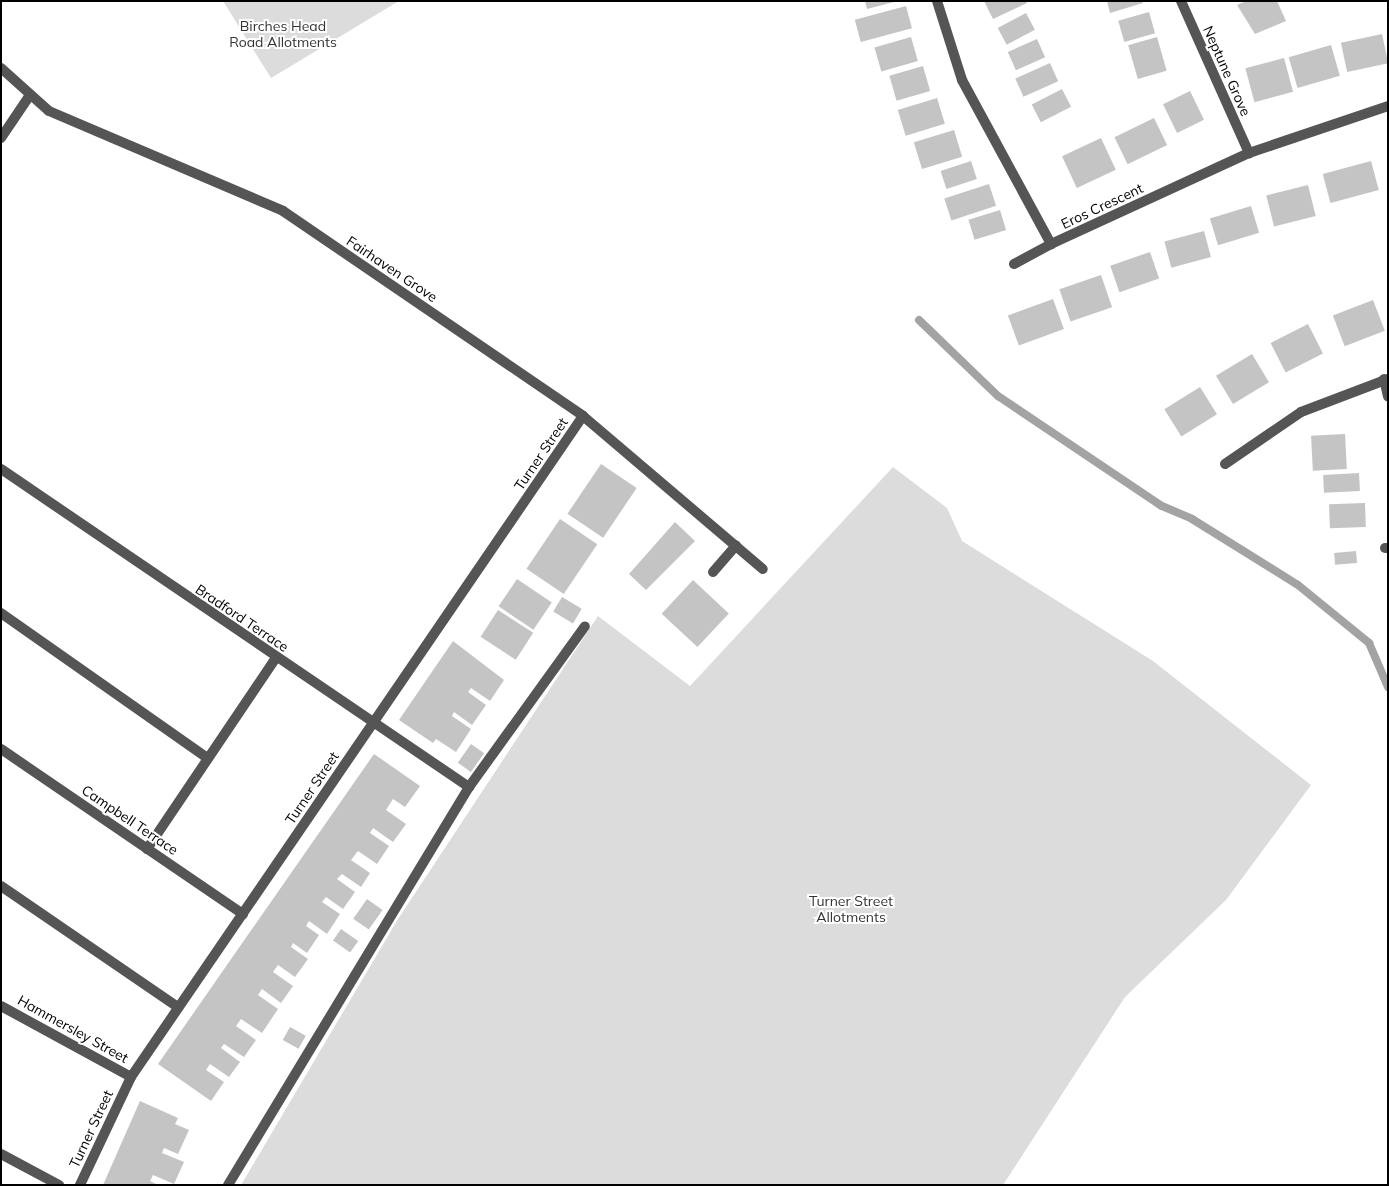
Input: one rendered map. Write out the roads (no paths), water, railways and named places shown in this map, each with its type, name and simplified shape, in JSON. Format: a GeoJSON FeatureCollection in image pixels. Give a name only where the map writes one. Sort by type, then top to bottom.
{"type":"FeatureCollection","features":[{"type":"Feature","properties":{"kind":"street","name":"Eros Crescent"},"geometry":{"type":"LineString","coordinates":[[937,1],[962,80],[1051,244],[1249,153],[1388,106]]}},
{"type":"Feature","properties":{"kind":"street","name":"Neptune Grove"},"geometry":{"type":"LineString","coordinates":[[1181,1],[1249,153]]}},
{"type":"Feature","properties":{"kind":"street","name":"Fairhaven Grove"},"geometry":{"type":"LineString","coordinates":[[1,68],[49,111],[105,138],[283,211],[583,416],[763,570]]}},
{"type":"Feature","properties":{"kind":"street"},"geometry":{"type":"LineString","coordinates":[[1,138],[30,95]]}},
{"type":"Feature","properties":{"kind":"street"},"geometry":{"type":"LineString","coordinates":[[1014,264],[1051,244]]}},
{"type":"Feature","properties":{"kind":"street"},"geometry":{"type":"LineString","coordinates":[[1225,464],[1301,412],[1386,379],[1388,397]]}},
{"type":"Feature","properties":{"kind":"street","name":"Turner Street"},"geometry":{"type":"LineString","coordinates":[[80,1185],[131,1077],[583,416]]}},
{"type":"Feature","properties":{"kind":"street","name":"Bradford Terrace"},"geometry":{"type":"LineString","coordinates":[[1,469],[373,724],[469,787]]}},
{"type":"Feature","properties":{"kind":"street"},"geometry":{"type":"LineString","coordinates":[[713,572],[736,546]]}},
{"type":"Feature","properties":{"kind":"street"},"geometry":{"type":"LineString","coordinates":[[1,613],[207,758]]}},
{"type":"Feature","properties":{"kind":"street"},"geometry":{"type":"LineString","coordinates":[[228,1185],[469,787],[585,626]]}},
{"type":"Feature","properties":{"kind":"street"},"geometry":{"type":"LineString","coordinates":[[147,848],[276,658]]}},
{"type":"Feature","properties":{"kind":"street","name":"Campbell Terrace"},"geometry":{"type":"LineString","coordinates":[[1,749],[243,914]]}},
{"type":"Feature","properties":{"kind":"street"},"geometry":{"type":"LineString","coordinates":[[1,886],[178,1007]]}},
{"type":"Feature","properties":{"kind":"street","name":"Hammersley Street"},"geometry":{"type":"LineString","coordinates":[[1,1006],[131,1077]]}},
{"type":"Feature","properties":{"kind":"street"},"geometry":{"type":"LineString","coordinates":[[1,1154],[59,1185]]}},
{"type":"Feature","properties":{"kind":"waterway"},"geometry":{"type":"LineString","coordinates":[[919,320],[998,396],[1162,506],[1192,519],[1298,585],[1369,643],[1388,687]]}},
{"type":"Feature","properties":{"kind":"park label","name":"Birches Head Road Allotments"},"geometry":{"type":"Point","coordinates":[283,34]}},
{"type":"Feature","properties":{"kind":"park label","name":"Turner Street Allotments"},"geometry":{"type":"Point","coordinates":[851,910]}}]}
